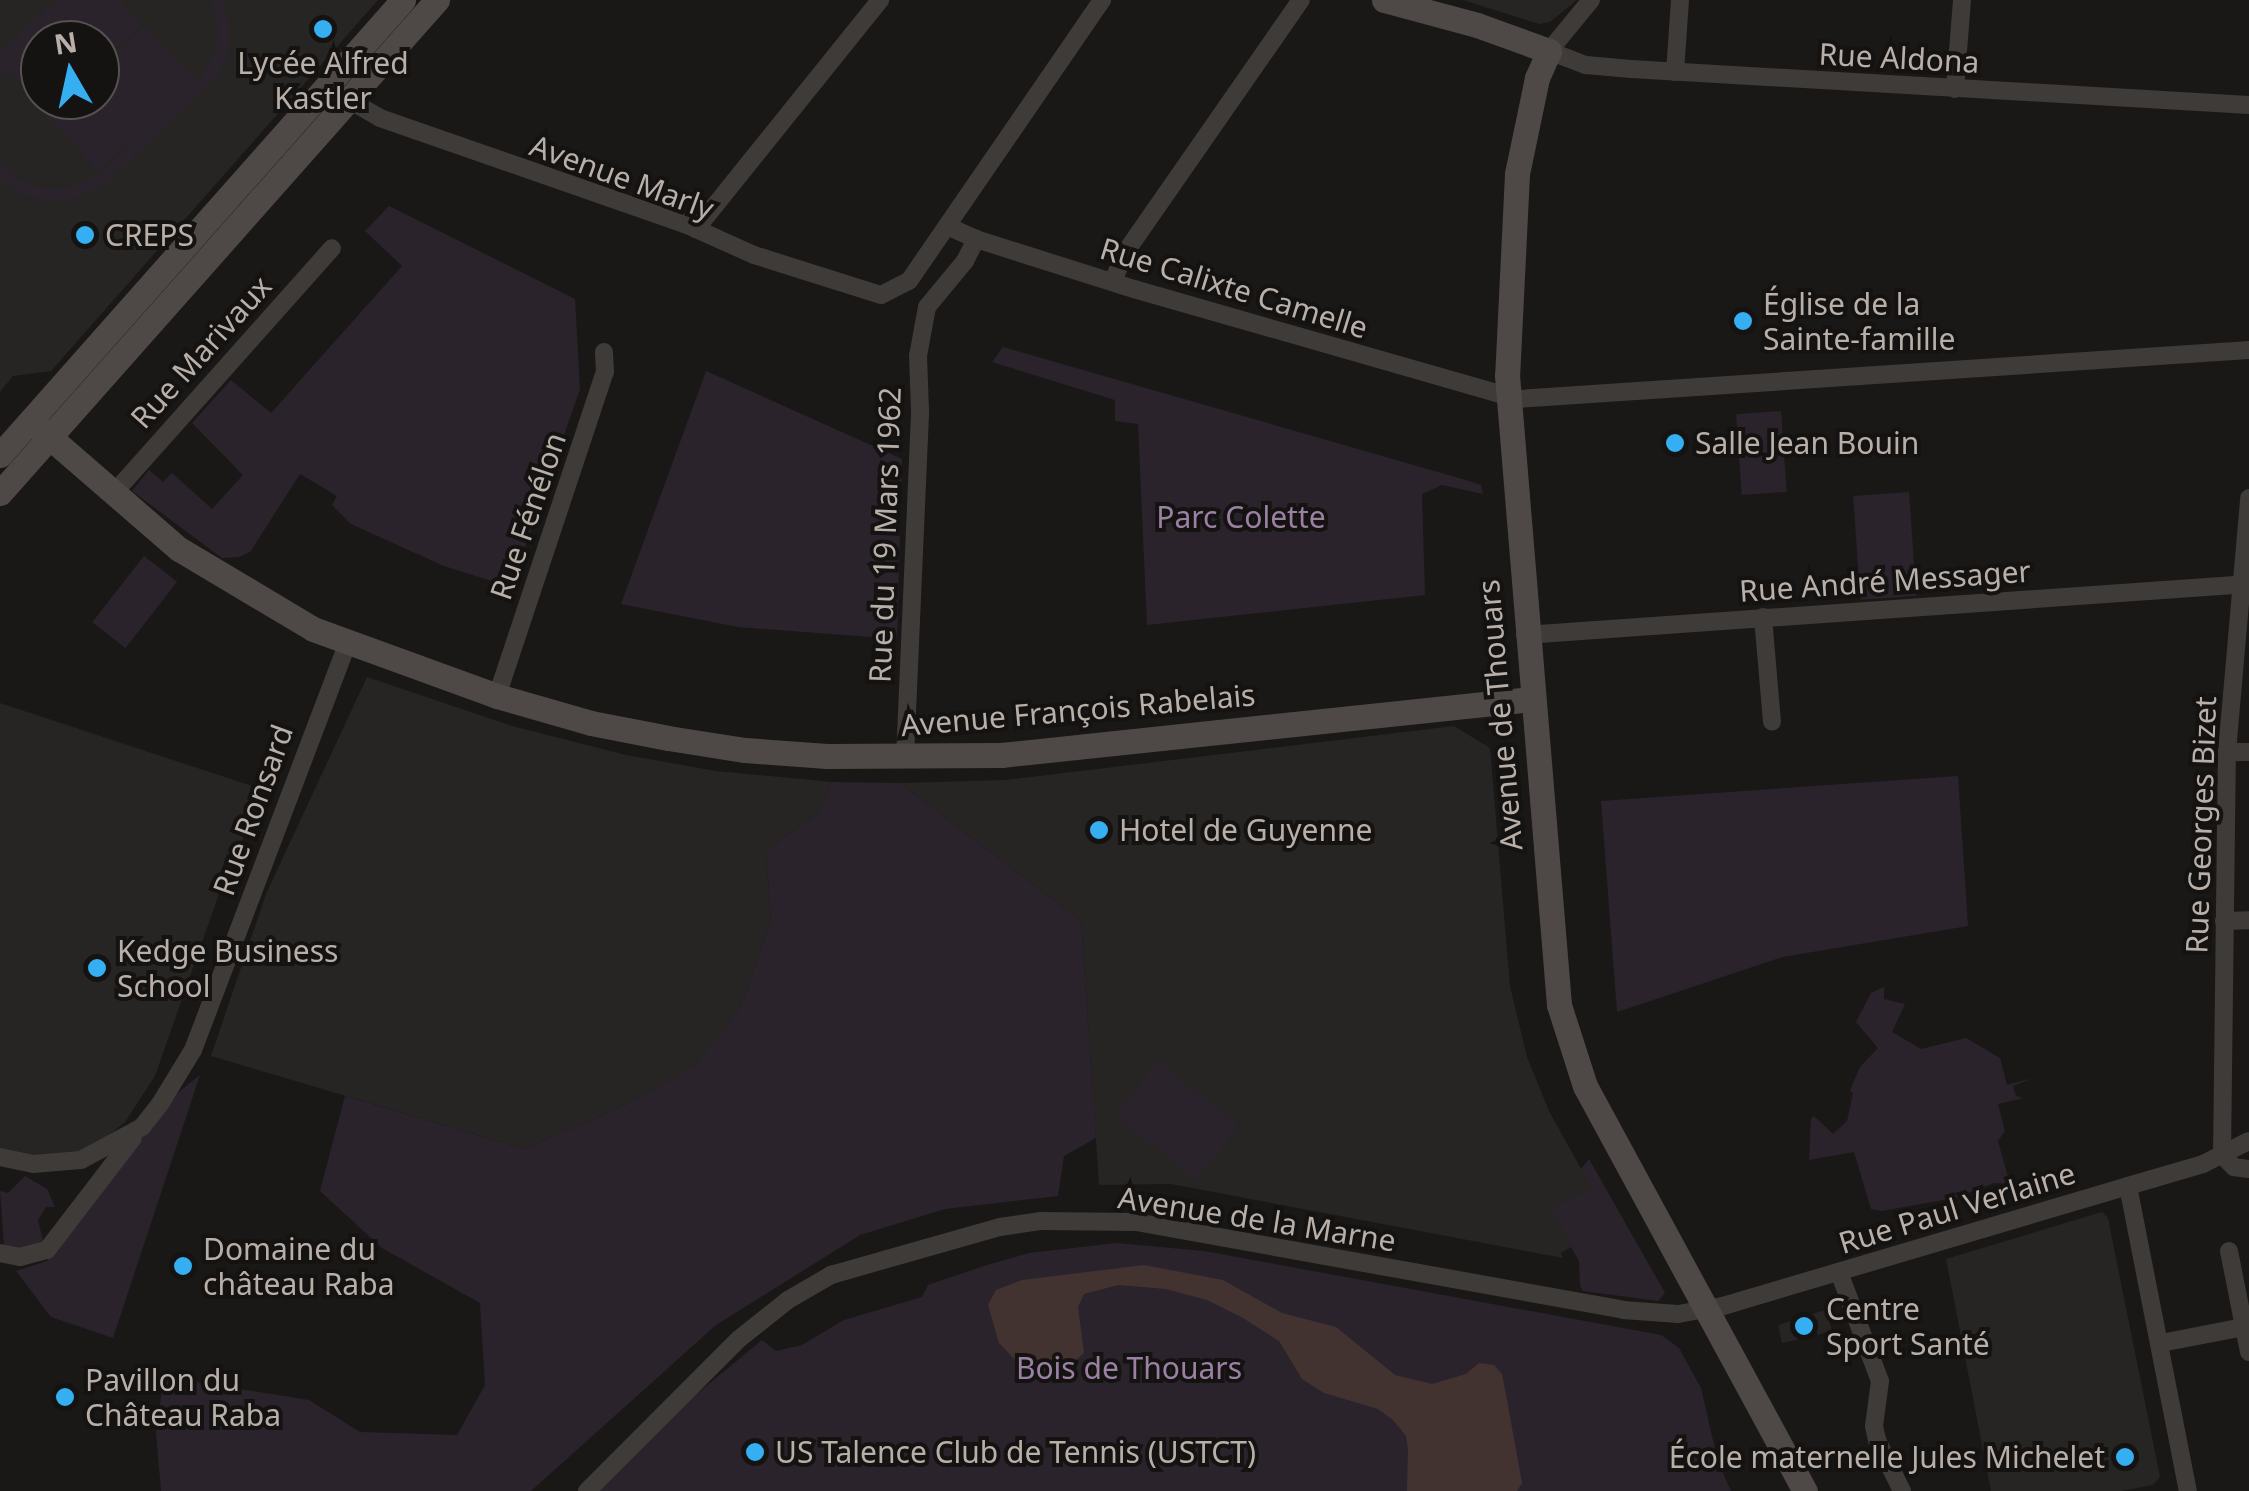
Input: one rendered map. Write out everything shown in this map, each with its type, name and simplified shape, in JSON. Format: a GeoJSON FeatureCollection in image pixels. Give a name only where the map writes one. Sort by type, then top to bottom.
{"type":"FeatureCollection","features":[{"type":"Feature","properties":{"kind":"street"},"geometry":{"type":"LineString","coordinates":[[0,456],[40,430],[62,408],[204,240],[224,202],[403,0]]}},
{"type":"Feature","properties":{"kind":"street"},"geometry":{"type":"LineString","coordinates":[[350,100],[352,81],[360,68],[415,0]]}},
{"type":"Feature","properties":{"kind":"street"},"geometry":{"type":"LineString","coordinates":[[0,493],[40,430],[350,100],[436,0]]}},
{"type":"Feature","properties":{"kind":"street"},"geometry":{"type":"LineString","coordinates":[[696,229],[880,0]]}},
{"type":"Feature","properties":{"kind":"street"},"geometry":{"type":"LineString","coordinates":[[947,226],[1102,0]]}},
{"type":"Feature","properties":{"kind":"street"},"geometry":{"type":"LineString","coordinates":[[1113,281],[1125,253],[1301,0]]}},
{"type":"Feature","properties":{"kind":"street"},"geometry":{"type":"LineString","coordinates":[[1384,0],[1477,25],[1549,51],[1591,0]]}},
{"type":"Feature","properties":{"kind":"street"},"geometry":{"type":"LineString","coordinates":[[1675,72],[1680,0]]}},
{"type":"Feature","properties":{"kind":"street"},"geometry":{"type":"LineString","coordinates":[[1955,89],[1962,0]]}},
{"type":"Feature","properties":{"kind":"street","name":"Rue Aldona"},"geometry":{"type":"LineString","coordinates":[[1549,51],[1586,65],[1675,72],[2249,104]]}},
{"type":"Feature","properties":{"kind":"street","name":"Avenue de Thouars"},"geometry":{"type":"LineString","coordinates":[[1549,51],[1536,78],[1517,174],[1507,398],[1551,937],[1566,1035],[1585,1086],[1804,1491]]}},
{"type":"Feature","properties":{"kind":"street","name":"Avenue Marly"},"geometry":{"type":"LineString","coordinates":[[350,100],[380,118],[696,229],[754,254],[881,295],[909,281],[947,226]]}},
{"type":"Feature","properties":{"kind":"street","name":"Rue Calixte Camelle"},"geometry":{"type":"LineString","coordinates":[[947,226],[976,239],[1507,398]]}},
{"type":"Feature","properties":{"kind":"street","name":"Rue du 19 Mars 1962"},"geometry":{"type":"LineString","coordinates":[[906,758],[918,356],[924,314],[976,239]]}},
{"type":"Feature","properties":{"kind":"street","name":"Rue Marivaux"},"geometry":{"type":"LineString","coordinates":[[113,494],[332,248]]}},
{"type":"Feature","properties":{"kind":"street"},"geometry":{"type":"LineString","coordinates":[[1507,398],[2249,350]]}},
{"type":"Feature","properties":{"kind":"street","name":"Rue Fénélon"},"geometry":{"type":"LineString","coordinates":[[497,696],[605,372],[604,352]]}},
{"type":"Feature","properties":{"kind":"street"},"geometry":{"type":"LineString","coordinates":[[0,472],[28,435],[40,430]]}},
{"type":"Feature","properties":{"kind":"street","name":"Avenue François Rabelais"},"geometry":{"type":"LineString","coordinates":[[40,430],[113,494],[225,579],[312,628],[497,696],[591,723],[704,744],[906,758],[1037,752],[1531,699]]}},
{"type":"Feature","properties":{"kind":"street","name":"Rue Georges Bizet"},"geometry":{"type":"LineString","coordinates":[[2222,1155],[2227,752],[2245,584],[2249,498]]}},
{"type":"Feature","properties":{"kind":"street","name":"Rue André Messager"},"geometry":{"type":"LineString","coordinates":[[1525,635],[2245,584]]}},
{"type":"Feature","properties":{"kind":"street"},"geometry":{"type":"LineString","coordinates":[[1763,617],[1772,722]]}},
{"type":"Feature","properties":{"kind":"street","name":"Rue Ronsard"},"geometry":{"type":"LineString","coordinates":[[0,1157],[33,1164],[81,1160],[142,1127],[193,1050],[348,643]]}},
{"type":"Feature","properties":{"kind":"street"},"geometry":{"type":"LineString","coordinates":[[2227,752],[2249,752]]}},
{"type":"Feature","properties":{"kind":"street"},"geometry":{"type":"LineString","coordinates":[[2224,922],[2249,920]]}},
{"type":"Feature","properties":{"kind":"street"},"geometry":{"type":"LineString","coordinates":[[0,1254],[20,1258],[47,1250],[142,1127]]}},
{"type":"Feature","properties":{"kind":"street","name":"Rue Paul Verlaine"},"geometry":{"type":"LineString","coordinates":[[1705,1310],[2128,1186],[2249,1142]]}},
{"type":"Feature","properties":{"kind":"street"},"geometry":{"type":"LineString","coordinates":[[2222,1155],[2234,1166],[2249,1169]]}},
{"type":"Feature","properties":{"kind":"street"},"geometry":{"type":"LineString","coordinates":[[2128,1186],[2188,1491]]}},
{"type":"Feature","properties":{"kind":"street","name":"Avenue de la Marne"},"geometry":{"type":"LineString","coordinates":[[587,1491],[739,1339],[807,1287],[830,1275],[956,1237],[1013,1225],[1076,1220],[1136,1222],[1623,1310],[1672,1314],[1705,1310]]}},
{"type":"Feature","properties":{"kind":"street"},"geometry":{"type":"LineString","coordinates":[[2229,1251],[2249,1352]]}},
{"type":"Feature","properties":{"kind":"street"},"geometry":{"type":"LineString","coordinates":[[1838,1272],[1880,1381],[1874,1426],[1902,1491]]}},
{"type":"Feature","properties":{"kind":"street"},"geometry":{"type":"LineString","coordinates":[[2161,1342],[2244,1326]]}},
{"type":"Feature","properties":{"kind":"shaded area","name":"CREPS"},"geometry":{"type":"Polygon","coordinates":[[[0,0],[378,0],[51,371],[13,376],[0,392],[0,0]]]}},
{"type":"Feature","properties":{"kind":"shaded area"},"geometry":{"type":"Polygon","coordinates":[[[1463,0],[1577,0],[1550,22],[1539,24],[1463,0]]]}},
{"type":"Feature","properties":{"kind":"shaded area"},"geometry":{"type":"Polygon","coordinates":[[[367,677],[512,726],[626,755],[716,771],[832,782],[819,812],[766,851],[771,921],[741,1006],[698,1065],[630,1103],[524,1149],[211,1056],[266,894],[367,677]]]}},
{"type":"Feature","properties":{"kind":"shaded area","name":"Kedge Business School"},"geometry":{"type":"Polygon","coordinates":[[[0,703],[264,790],[220,891],[155,1076],[125,1122],[94,1147],[67,1155],[35,1157],[0,1150],[0,703]]]}},
{"type":"Feature","properties":{"kind":"shaded area"},"geometry":{"type":"Polygon","coordinates":[[[1454,726],[1490,748],[1510,986],[1527,1057],[1549,1111],[1615,1230],[1579,1261],[1571,1247],[1561,1253],[1563,1258],[1171,1184],[1099,1185],[1081,921],[900,783],[1006,780],[1454,726]]]}},
{"type":"Feature","properties":{"kind":"shaded area"},"geometry":{"type":"Polygon","coordinates":[[[2102,1212],[2108,1218],[2160,1477],[2153,1485],[2121,1491],[1991,1491],[1946,1259],[2102,1212]]]}},
{"type":"Feature","properties":{"kind":"shaded area"},"geometry":{"type":"Polygon","coordinates":[[[1144,1265],[1223,1280],[1282,1313],[1336,1327],[1395,1375],[1432,1384],[1466,1374],[1479,1363],[1494,1365],[1502,1374],[1522,1483],[1517,1491],[1407,1491],[1406,1436],[1393,1420],[1378,1409],[1324,1393],[1302,1379],[1279,1341],[1243,1318],[1207,1300],[1166,1289],[1118,1285],[1084,1294],[1078,1307],[1084,1353],[1062,1373],[1021,1366],[999,1343],[988,1305],[996,1290],[1022,1280],[1144,1265]]]}},
{"type":"Feature","properties":{"kind":"shaded area","name":"Centre Sport Santé"},"geometry":{"type":"Polygon","coordinates":[[[1825,1310],[1832,1330],[1818,1335],[1815,1328],[1803,1332],[1805,1338],[1782,1343],[1778,1325],[1825,1310]]]}},
{"type":"Feature","properties":{"kind":"green space"},"geometry":{"type":"Polygon","coordinates":[[[57,0],[84,0],[62,20],[35,20],[57,0]]]}},
{"type":"Feature","properties":{"kind":"green space"},"geometry":{"type":"Polygon","coordinates":[[[86,0],[120,0],[142,24],[120,44],[120,20],[64,20],[86,0]]]}},
{"type":"Feature","properties":{"kind":"green space"},"geometry":{"type":"Polygon","coordinates":[[[210,0],[223,0],[230,29],[228,54],[217,78],[107,182],[83,196],[55,201],[27,196],[0,180],[0,163],[21,181],[43,189],[67,189],[99,174],[173,105],[98,171],[51,120],[120,120],[120,49],[145,25],[199,81],[217,47],[218,24],[210,0]]]}},
{"type":"Feature","properties":{"kind":"green space"},"geometry":{"type":"Polygon","coordinates":[[[20,34],[20,59],[14,64],[20,59],[20,82],[8,70],[0,79],[0,52],[20,34]]]}},
{"type":"Feature","properties":{"kind":"green space"},"geometry":{"type":"Polygon","coordinates":[[[389,206],[575,299],[580,389],[511,587],[444,566],[351,524],[332,505],[337,496],[300,474],[250,552],[239,557],[222,558],[132,491],[149,470],[163,482],[172,473],[212,509],[243,475],[192,423],[231,380],[271,413],[402,266],[365,231],[389,206]]]}},
{"type":"Feature","properties":{"kind":"green space","name":"Parc Colette"},"geometry":{"type":"Polygon","coordinates":[[[1003,347],[1469,481],[1481,485],[1483,494],[1442,485],[1422,494],[1425,595],[1147,625],[1138,424],[1115,421],[1115,400],[992,362],[1003,347]]]}},
{"type":"Feature","properties":{"kind":"green space"},"geometry":{"type":"Polygon","coordinates":[[[706,371],[902,459],[897,639],[738,627],[621,604],[706,371]]]}},
{"type":"Feature","properties":{"kind":"green space"},"geometry":{"type":"Polygon","coordinates":[[[1781,411],[1787,492],[1742,495],[1736,414],[1781,411]]]}},
{"type":"Feature","properties":{"kind":"green space"},"geometry":{"type":"Polygon","coordinates":[[[1909,492],[1916,596],[1860,600],[1853,496],[1909,492]]]}},
{"type":"Feature","properties":{"kind":"green space"},"geometry":{"type":"Polygon","coordinates":[[[144,556],[177,582],[125,648],[92,622],[144,556]]]}},
{"type":"Feature","properties":{"kind":"green space"},"geometry":{"type":"Polygon","coordinates":[[[1958,776],[1968,926],[1782,957],[1617,1012],[1601,801],[1958,776]]]}},
{"type":"Feature","properties":{"kind":"green space"},"geometry":{"type":"Polygon","coordinates":[[[832,782],[900,783],[1081,921],[1096,1138],[1064,1156],[1058,1196],[945,1209],[860,1235],[716,1325],[531,1491],[161,1491],[156,1432],[164,1377],[309,1400],[360,1432],[457,1435],[485,1385],[480,1303],[382,1248],[320,1191],[345,1096],[524,1149],[630,1103],[697,1065],[741,1006],[771,921],[766,851],[819,812],[832,782]]]}},
{"type":"Feature","properties":{"kind":"green space"},"geometry":{"type":"Polygon","coordinates":[[[1884,987],[1884,999],[1905,1004],[1892,1032],[1921,1049],[1966,1038],[2000,1058],[2007,1085],[2033,1078],[2013,1086],[2016,1096],[2023,1098],[1998,1104],[2005,1131],[1998,1141],[2010,1184],[1994,1183],[1954,1198],[1882,1211],[1871,1209],[1854,1152],[1809,1160],[1811,1119],[1814,1116],[1833,1134],[1847,1121],[1853,1093],[1850,1090],[1860,1067],[1878,1048],[1856,1022],[1871,993],[1884,987]]]}},
{"type":"Feature","properties":{"kind":"green space"},"geometry":{"type":"Polygon","coordinates":[[[1158,1062],[1239,1125],[1197,1180],[1116,1116],[1158,1062]]]}},
{"type":"Feature","properties":{"kind":"green space"},"geometry":{"type":"Polygon","coordinates":[[[200,1075],[113,1338],[51,1317],[16,1271],[47,1261],[172,1097],[200,1075]]]}},
{"type":"Feature","properties":{"kind":"green space"},"geometry":{"type":"Polygon","coordinates":[[[1589,1159],[1665,1293],[1658,1301],[1583,1291],[1580,1285],[1579,1261],[1551,1208],[1592,1189],[1581,1169],[1589,1159]]]}},
{"type":"Feature","properties":{"kind":"green space"},"geometry":{"type":"Polygon","coordinates":[[[25,1176],[47,1189],[55,1207],[46,1207],[38,1220],[43,1241],[23,1249],[4,1245],[0,1191],[8,1193],[25,1176]]]}},
{"type":"Feature","properties":{"kind":"green space","name":"Bois de Thouars"},"geometry":{"type":"Polygon","coordinates":[[[1117,1243],[1204,1251],[1661,1335],[1679,1348],[1701,1388],[1718,1462],[1731,1491],[579,1491],[762,1340],[776,1351],[802,1345],[844,1320],[922,1297],[928,1285],[987,1265],[1029,1253],[1117,1243]]]}},
{"type":"Feature","properties":{"kind":"place","name":"Lycée Alfred Kastler"},"geometry":{"type":"Point","coordinates":[323,29]}},
{"type":"Feature","properties":{"kind":"place","name":"CREPS"},"geometry":{"type":"Point","coordinates":[85,235]}},
{"type":"Feature","properties":{"kind":"place","name":"Église de la Sainte-famille"},"geometry":{"type":"Point","coordinates":[1743,321]}},
{"type":"Feature","properties":{"kind":"place","name":"Salle Jean Bouin"},"geometry":{"type":"Point","coordinates":[1675,443]}},
{"type":"Feature","properties":{"kind":"place","name":"Hotel de Guyenne"},"geometry":{"type":"Point","coordinates":[1099,830]}},
{"type":"Feature","properties":{"kind":"place","name":"Kedge Business School"},"geometry":{"type":"Point","coordinates":[97,968]}},
{"type":"Feature","properties":{"kind":"place","name":"Domaine du château Raba"},"geometry":{"type":"Point","coordinates":[183,1266]}},
{"type":"Feature","properties":{"kind":"place","name":"Centre Sport Santé"},"geometry":{"type":"Point","coordinates":[1804,1326]}},
{"type":"Feature","properties":{"kind":"place","name":"Pavillon du Château Raba"},"geometry":{"type":"Point","coordinates":[65,1397]}},
{"type":"Feature","properties":{"kind":"place","name":"US Talence Club de Tennis (USTCT)"},"geometry":{"type":"Point","coordinates":[755,1452]}},
{"type":"Feature","properties":{"kind":"place","name":"École maternelle Jules Michelet"},"geometry":{"type":"Point","coordinates":[2125,1457]}}]}
